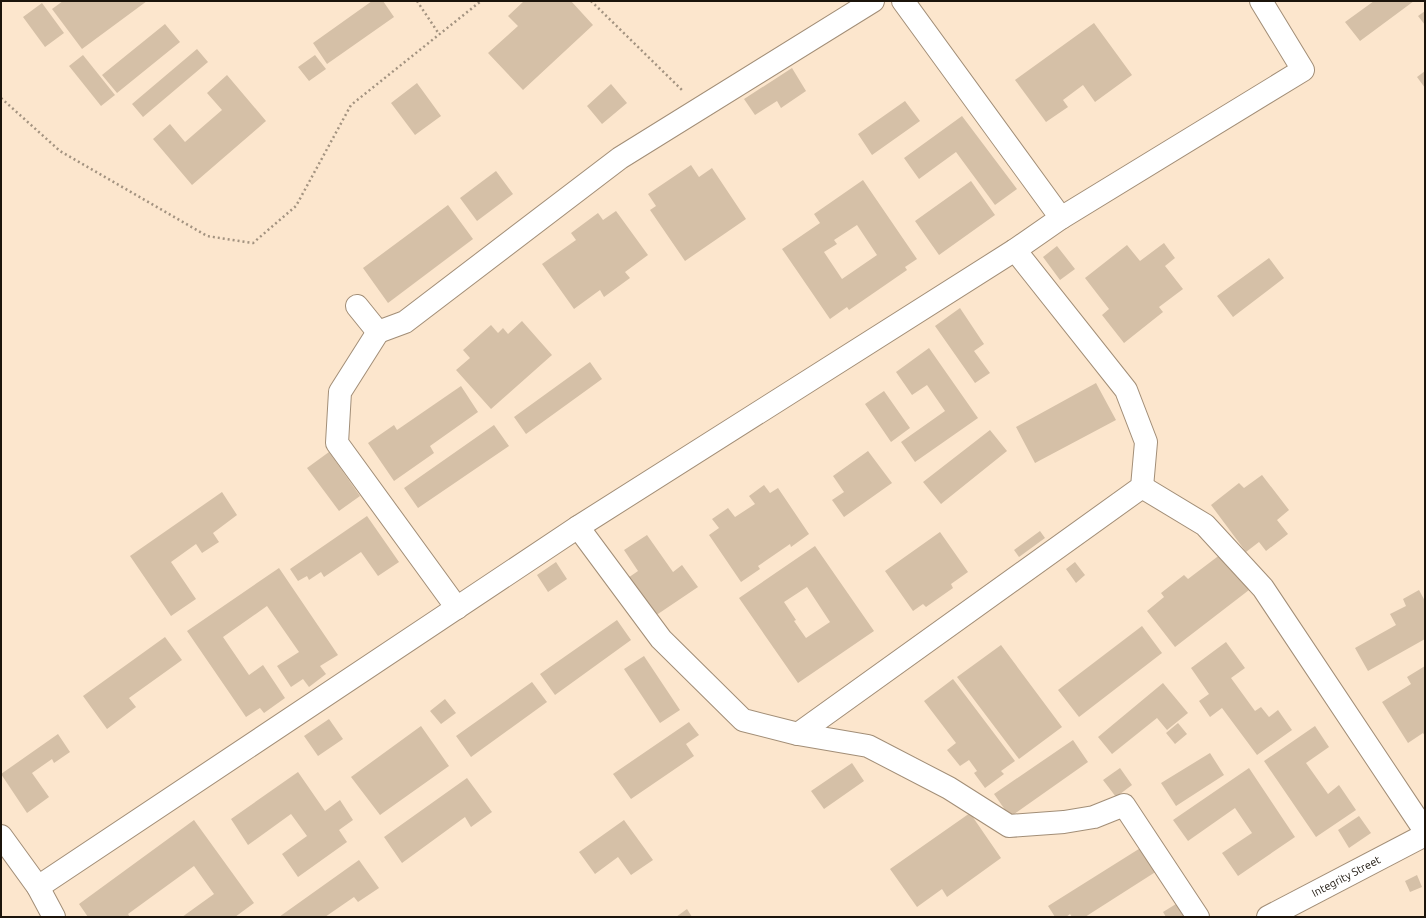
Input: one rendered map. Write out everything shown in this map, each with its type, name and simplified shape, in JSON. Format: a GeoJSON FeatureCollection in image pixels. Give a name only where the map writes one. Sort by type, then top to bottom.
{"type":"FeatureCollection","features":[{"type":"Feature","properties":{"kind":"street"},"geometry":{"type":"LineString","coordinates":[[457,608],[337,442],[340,392],[378,332],[405,322],[620,158],[873,1]]}},
{"type":"Feature","properties":{"kind":"street"},"geometry":{"type":"LineString","coordinates":[[903,1],[1061,218]]}},
{"type":"Feature","properties":{"kind":"street"},"geometry":{"type":"LineString","coordinates":[[38,887],[578,527],[1015,250],[1061,218],[1303,70],[1261,1]]}},
{"type":"Feature","properties":{"kind":"street"},"geometry":{"type":"LineString","coordinates":[[798,734],[1142,487],[1146,442],[1126,390],[1015,250]]}},
{"type":"Feature","properties":{"kind":"street"},"geometry":{"type":"LineString","coordinates":[[357,306],[378,332]]}},
{"type":"Feature","properties":{"kind":"street"},"geometry":{"type":"LineString","coordinates":[[1142,487],[1205,525],[1263,588],[1425,831]]}},
{"type":"Feature","properties":{"kind":"street"},"geometry":{"type":"LineString","coordinates":[[578,527],[661,639],[744,720],[798,734],[868,746],[949,788],[1009,826],[1064,822],[1094,817],[1124,805],[1198,917]]}},
{"type":"Feature","properties":{"kind":"street","name":"Integrity Street"},"geometry":{"type":"LineString","coordinates":[[1268,917],[1425,835]]}},
{"type":"Feature","properties":{"kind":"street"},"geometry":{"type":"LineString","coordinates":[[1,836],[38,887],[54,917]]}},
{"type":"Feature","properties":{"kind":"path"},"geometry":{"type":"LineString","coordinates":[[417,1],[439,34]]}},
{"type":"Feature","properties":{"kind":"path"},"geometry":{"type":"LineString","coordinates":[[1,98],[60,151],[207,236],[252,243],[296,206],[351,105],[481,1]]}},
{"type":"Feature","properties":{"kind":"path"},"geometry":{"type":"LineString","coordinates":[[591,1],[700,108]]}},
{"type":"Feature","properties":{"kind":"building"},"geometry":{"type":"Polygon","coordinates":[[[63,1],[147,1],[82,49],[52,9],[63,1]]]}},
{"type":"Feature","properties":{"kind":"building"},"geometry":{"type":"Polygon","coordinates":[[[372,1],[383,1],[394,17],[327,64],[313,43],[372,1]]]}},
{"type":"Feature","properties":{"kind":"building"},"geometry":{"type":"Polygon","coordinates":[[[524,1],[571,1],[593,25],[523,90],[488,53],[518,26],[508,16],[524,1]]]}},
{"type":"Feature","properties":{"kind":"building"},"geometry":{"type":"Polygon","coordinates":[[[1374,1],[1414,1],[1360,41],[1345,22],[1374,1]]]}},
{"type":"Feature","properties":{"kind":"building"},"geometry":{"type":"Polygon","coordinates":[[[42,3],[64,33],[45,47],[23,17],[42,3]]]}},
{"type":"Feature","properties":{"kind":"building"},"geometry":{"type":"Polygon","coordinates":[[[1425,11],[1425,25],[1418,16],[1425,11]]]}},
{"type":"Feature","properties":{"kind":"building"},"geometry":{"type":"Polygon","coordinates":[[[1094,23],[1132,75],[1095,102],[1083,85],[1063,100],[1068,107],[1046,122],[1015,80],[1094,23]]]}},
{"type":"Feature","properties":{"kind":"building"},"geometry":{"type":"Polygon","coordinates":[[[165,24],[180,42],[117,93],[102,75],[165,24]]]}},
{"type":"Feature","properties":{"kind":"building"},"geometry":{"type":"Polygon","coordinates":[[[197,49],[208,62],[143,117],[132,104],[197,49]]]}},
{"type":"Feature","properties":{"kind":"building"},"geometry":{"type":"Polygon","coordinates":[[[83,55],[115,95],[101,106],[69,66],[83,55]]]}},
{"type":"Feature","properties":{"kind":"building"},"geometry":{"type":"Polygon","coordinates":[[[315,55],[326,69],[309,81],[298,67],[315,55]]]}},
{"type":"Feature","properties":{"kind":"building"},"geometry":{"type":"Polygon","coordinates":[[[792,68],[806,91],[781,108],[777,101],[755,115],[744,99],[792,68]]]}},
{"type":"Feature","properties":{"kind":"building"},"geometry":{"type":"Polygon","coordinates":[[[1425,71],[1425,88],[1417,77],[1425,71]]]}},
{"type":"Feature","properties":{"kind":"building"},"geometry":{"type":"Polygon","coordinates":[[[227,75],[266,121],[192,185],[153,139],[170,124],[185,142],[222,110],[207,93],[227,75]]]}},
{"type":"Feature","properties":{"kind":"building"},"geometry":{"type":"Polygon","coordinates":[[[417,83],[441,116],[415,135],[391,103],[417,83]]]}},
{"type":"Feature","properties":{"kind":"building"},"geometry":{"type":"Polygon","coordinates":[[[611,84],[627,103],[602,124],[587,106],[611,84]]]}},
{"type":"Feature","properties":{"kind":"building"},"geometry":{"type":"Polygon","coordinates":[[[905,101],[920,121],[872,155],[858,134],[905,101]]]}},
{"type":"Feature","properties":{"kind":"building"},"geometry":{"type":"Polygon","coordinates":[[[962,116],[1017,189],[995,205],[956,152],[919,179],[904,158],[962,116]]]}},
{"type":"Feature","properties":{"kind":"building"},"geometry":{"type":"Polygon","coordinates":[[[691,165],[699,177],[712,168],[746,219],[685,261],[650,210],[656,206],[648,194],[691,165]]]}},
{"type":"Feature","properties":{"kind":"building"},"geometry":{"type":"Polygon","coordinates":[[[496,171],[513,194],[477,221],[460,198],[496,171]]]}},
{"type":"Feature","properties":{"kind":"building"},"geometry":{"type":"Polygon","coordinates":[[[863,180],[917,259],[905,267],[907,270],[849,310],[847,307],[830,319],[782,249],[820,223],[814,214],[863,180]],[[857,225],[834,240],[837,244],[824,252],[842,279],[877,255],[857,225]]]}},
{"type":"Feature","properties":{"kind":"building"},"geometry":{"type":"Polygon","coordinates":[[[971,181],[995,215],[939,255],[915,221],[971,181]]]}},
{"type":"Feature","properties":{"kind":"building"},"geometry":{"type":"Polygon","coordinates":[[[448,205],[473,239],[388,303],[363,268],[448,205]]]}},
{"type":"Feature","properties":{"kind":"building"},"geometry":{"type":"Polygon","coordinates":[[[616,211],[648,255],[625,272],[630,278],[604,297],[600,290],[574,309],[542,264],[576,240],[571,233],[598,213],[603,220],[616,211]]]}},
{"type":"Feature","properties":{"kind":"building"},"geometry":{"type":"Polygon","coordinates":[[[1164,243],[1175,258],[1165,266],[1183,289],[1159,307],[1163,312],[1124,343],[1102,315],[1109,309],[1085,278],[1127,245],[1140,261],[1164,243]]]}},
{"type":"Feature","properties":{"kind":"building"},"geometry":{"type":"Polygon","coordinates":[[[1057,246],[1075,269],[1060,280],[1043,257],[1057,246]]]}},
{"type":"Feature","properties":{"kind":"building"},"geometry":{"type":"Polygon","coordinates":[[[1269,258],[1284,278],[1233,317],[1217,296],[1269,258]]]}},
{"type":"Feature","properties":{"kind":"building"},"geometry":{"type":"Polygon","coordinates":[[[960,308],[984,344],[974,351],[990,373],[975,383],[935,326],[960,308]]]}},
{"type":"Feature","properties":{"kind":"building"},"geometry":{"type":"Polygon","coordinates":[[[522,321],[552,355],[491,409],[456,370],[470,358],[463,350],[491,325],[498,333],[503,328],[508,334],[522,321]]]}},
{"type":"Feature","properties":{"kind":"building"},"geometry":{"type":"Polygon","coordinates":[[[929,348],[978,418],[915,462],[901,442],[945,411],[927,385],[912,395],[896,372],[929,348]]]}},
{"type":"Feature","properties":{"kind":"building"},"geometry":{"type":"Polygon","coordinates":[[[590,362],[602,379],[526,434],[514,417],[590,362]]]}},
{"type":"Feature","properties":{"kind":"building"},"geometry":{"type":"Polygon","coordinates":[[[1096,383],[1116,420],[1035,463],[1016,427],[1096,383]]]}},
{"type":"Feature","properties":{"kind":"building"},"geometry":{"type":"Polygon","coordinates":[[[461,386],[478,412],[430,446],[434,453],[394,481],[368,443],[394,425],[397,430],[461,386]]]}},
{"type":"Feature","properties":{"kind":"building"},"geometry":{"type":"Polygon","coordinates":[[[884,391],[910,428],[891,442],[865,404],[884,391]]]}},
{"type":"Feature","properties":{"kind":"building"},"geometry":{"type":"Polygon","coordinates":[[[494,425],[509,446],[418,508],[404,488],[494,425]]]}},
{"type":"Feature","properties":{"kind":"building"},"geometry":{"type":"Polygon","coordinates":[[[990,430],[1007,451],[941,504],[923,482],[990,430]]]}},
{"type":"Feature","properties":{"kind":"building"},"geometry":{"type":"Polygon","coordinates":[[[868,451],[892,483],[844,517],[832,500],[844,492],[833,476],[868,451]]]}},
{"type":"Feature","properties":{"kind":"building"},"geometry":{"type":"Polygon","coordinates":[[[329,452],[360,496],[339,511],[307,468],[329,452]]]}},
{"type":"Feature","properties":{"kind":"building"},"geometry":{"type":"Polygon","coordinates":[[[1262,475],[1289,510],[1277,520],[1288,534],[1266,551],[1259,542],[1246,552],[1211,505],[1239,483],[1244,488],[1262,475]]]}},
{"type":"Feature","properties":{"kind":"building"},"geometry":{"type":"Polygon","coordinates":[[[764,485],[770,493],[778,488],[809,534],[791,547],[790,544],[758,566],[760,569],[741,582],[709,535],[719,528],[712,519],[728,508],[735,517],[755,504],[749,496],[764,485]]]}},
{"type":"Feature","properties":{"kind":"building"},"geometry":{"type":"Polygon","coordinates":[[[222,492],[237,515],[213,533],[219,542],[202,553],[196,544],[171,562],[196,599],[171,616],[130,556],[222,492]]]}},
{"type":"Feature","properties":{"kind":"building"},"geometry":{"type":"Polygon","coordinates":[[[367,516],[399,562],[378,576],[361,552],[324,577],[321,572],[309,580],[307,576],[298,581],[290,569],[367,516]]]}},
{"type":"Feature","properties":{"kind":"building"},"geometry":{"type":"Polygon","coordinates":[[[1040,531],[1045,538],[1019,557],[1014,550],[1040,531]]]}},
{"type":"Feature","properties":{"kind":"building"},"geometry":{"type":"Polygon","coordinates":[[[940,532],[968,572],[951,584],[953,588],[926,607],[923,604],[913,611],[885,571],[940,532]]]}},
{"type":"Feature","properties":{"kind":"building"},"geometry":{"type":"Polygon","coordinates":[[[647,535],[673,572],[682,565],[698,587],[652,618],[625,580],[638,571],[624,550],[647,535]]]}},
{"type":"Feature","properties":{"kind":"building"},"geometry":{"type":"Polygon","coordinates":[[[815,546],[874,631],[798,683],[739,598],[815,546]],[[807,587],[784,602],[796,620],[794,621],[806,638],[830,622],[807,587]]]}},
{"type":"Feature","properties":{"kind":"building"},"geometry":{"type":"Polygon","coordinates":[[[1221,554],[1249,590],[1175,647],[1147,611],[1164,597],[1161,593],[1184,575],[1188,579],[1221,554]]]}},
{"type":"Feature","properties":{"kind":"building"},"geometry":{"type":"Polygon","coordinates":[[[556,562],[567,579],[548,592],[537,575],[556,562]]]}},
{"type":"Feature","properties":{"kind":"building"},"geometry":{"type":"Polygon","coordinates":[[[1075,562],[1085,575],[1076,583],[1066,569],[1075,562]]]}},
{"type":"Feature","properties":{"kind":"building"},"geometry":{"type":"Polygon","coordinates":[[[279,568],[338,655],[320,666],[326,674],[309,687],[303,679],[291,687],[277,666],[299,652],[267,606],[223,637],[249,675],[263,665],[285,698],[264,713],[260,708],[246,717],[187,631],[279,568]]]}},
{"type":"Feature","properties":{"kind":"building"},"geometry":{"type":"Polygon","coordinates":[[[1419,590],[1425,601],[1425,639],[1368,671],[1355,648],[1396,625],[1390,614],[1406,606],[1403,599],[1419,590]]]}},
{"type":"Feature","properties":{"kind":"building"},"geometry":{"type":"Polygon","coordinates":[[[617,620],[631,640],[555,695],[540,674],[617,620]]]}},
{"type":"Feature","properties":{"kind":"building"},"geometry":{"type":"Polygon","coordinates":[[[1142,626],[1162,653],[1079,717],[1058,690],[1142,626]]]}},
{"type":"Feature","properties":{"kind":"building"},"geometry":{"type":"Polygon","coordinates":[[[165,637],[182,660],[129,698],[136,707],[107,729],[83,696],[165,637]]]}},
{"type":"Feature","properties":{"kind":"building"},"geometry":{"type":"Polygon","coordinates":[[[1226,642],[1245,668],[1231,678],[1255,711],[1261,707],[1269,717],[1278,710],[1292,730],[1257,755],[1222,708],[1210,717],[1199,701],[1209,694],[1191,668],[1226,642]]]}},
{"type":"Feature","properties":{"kind":"building"},"geometry":{"type":"Polygon","coordinates":[[[1001,645],[1062,727],[1019,759],[957,677],[1001,645]]]}},
{"type":"Feature","properties":{"kind":"building"},"geometry":{"type":"Polygon","coordinates":[[[644,656],[680,710],[660,723],[624,669],[644,656]]]}},
{"type":"Feature","properties":{"kind":"building"},"geometry":{"type":"Polygon","coordinates":[[[1425,666],[1425,736],[1423,733],[1408,743],[1382,702],[1411,684],[1407,677],[1425,666]]]}},
{"type":"Feature","properties":{"kind":"building"},"geometry":{"type":"Polygon","coordinates":[[[953,679],[1015,761],[1001,771],[1004,774],[985,788],[974,773],[977,771],[969,760],[960,766],[947,750],[956,743],[924,701],[953,679]]]}},
{"type":"Feature","properties":{"kind":"building"},"geometry":{"type":"Polygon","coordinates":[[[532,682],[547,702],[471,757],[456,736],[532,682]]]}},
{"type":"Feature","properties":{"kind":"building"},"geometry":{"type":"Polygon","coordinates":[[[1163,683],[1188,713],[1167,730],[1157,718],[1112,754],[1098,737],[1163,683]]]}},
{"type":"Feature","properties":{"kind":"building"},"geometry":{"type":"Polygon","coordinates":[[[445,699],[456,713],[441,724],[430,711],[445,699]]]}},
{"type":"Feature","properties":{"kind":"building"},"geometry":{"type":"Polygon","coordinates":[[[329,719],[343,739],[318,756],[304,736],[329,719]]]}},
{"type":"Feature","properties":{"kind":"building"},"geometry":{"type":"Polygon","coordinates":[[[689,722],[699,735],[686,744],[694,756],[631,799],[613,774],[689,722]]]}},
{"type":"Feature","properties":{"kind":"building"},"geometry":{"type":"Polygon","coordinates":[[[1178,723],[1187,734],[1175,744],[1166,733],[1178,723]]]}},
{"type":"Feature","properties":{"kind":"building"},"geometry":{"type":"Polygon","coordinates":[[[421,726],[449,766],[380,815],[351,777],[421,726]]]}},
{"type":"Feature","properties":{"kind":"building"},"geometry":{"type":"Polygon","coordinates":[[[1315,726],[1329,747],[1306,763],[1328,794],[1339,785],[1356,810],[1316,837],[1264,761],[1315,726]]]}},
{"type":"Feature","properties":{"kind":"building"},"geometry":{"type":"Polygon","coordinates":[[[58,734],[70,752],[54,763],[52,759],[32,773],[49,797],[27,813],[1,774],[58,734]]]}},
{"type":"Feature","properties":{"kind":"building"},"geometry":{"type":"Polygon","coordinates":[[[1073,740],[1088,762],[1010,817],[994,794],[1073,740]]]}},
{"type":"Feature","properties":{"kind":"building"},"geometry":{"type":"Polygon","coordinates":[[[1210,753],[1224,775],[1176,806],[1161,783],[1210,753]]]}},
{"type":"Feature","properties":{"kind":"building"},"geometry":{"type":"Polygon","coordinates":[[[852,763],[864,781],[824,809],[811,791],[852,763]]]}},
{"type":"Feature","properties":{"kind":"building"},"geometry":{"type":"Polygon","coordinates":[[[1120,768],[1132,785],[1116,797],[1103,780],[1120,768]]]}},
{"type":"Feature","properties":{"kind":"building"},"geometry":{"type":"Polygon","coordinates":[[[1249,768],[1295,837],[1238,876],[1222,853],[1252,833],[1235,808],[1188,841],[1173,820],[1249,768]]]}},
{"type":"Feature","properties":{"kind":"building"},"geometry":{"type":"Polygon","coordinates":[[[298,772],[325,811],[340,800],[353,820],[339,830],[347,842],[298,877],[282,854],[307,836],[291,814],[248,845],[231,819],[298,772]]]}},
{"type":"Feature","properties":{"kind":"building"},"geometry":{"type":"Polygon","coordinates":[[[467,778],[492,812],[471,827],[465,817],[402,863],[384,837],[467,778]]]}},
{"type":"Feature","properties":{"kind":"building"},"geometry":{"type":"Polygon","coordinates":[[[970,813],[1001,858],[947,897],[942,889],[917,907],[890,869],[970,813]]]}},
{"type":"Feature","properties":{"kind":"building"},"geometry":{"type":"Polygon","coordinates":[[[1359,816],[1371,833],[1349,848],[1338,830],[1359,816]]]}},
{"type":"Feature","properties":{"kind":"building"},"geometry":{"type":"Polygon","coordinates":[[[194,820],[254,903],[235,917],[182,917],[214,894],[194,866],[128,914],[130,917],[88,917],[79,904],[194,820]]]}},
{"type":"Feature","properties":{"kind":"building"},"geometry":{"type":"Polygon","coordinates":[[[624,820],[653,860],[631,875],[618,857],[595,874],[579,852],[624,820]]]}},
{"type":"Feature","properties":{"kind":"building"},"geometry":{"type":"Polygon","coordinates":[[[1142,847],[1157,871],[1085,917],[1072,917],[1070,914],[1066,917],[1055,917],[1048,906],[1142,847]]]}},
{"type":"Feature","properties":{"kind":"building"},"geometry":{"type":"Polygon","coordinates":[[[359,860],[379,888],[358,902],[354,897],[325,917],[279,917],[359,860]]]}},
{"type":"Feature","properties":{"kind":"building"},"geometry":{"type":"Polygon","coordinates":[[[1417,875],[1422,887],[1410,892],[1405,881],[1417,875]]]}},
{"type":"Feature","properties":{"kind":"building"},"geometry":{"type":"Polygon","coordinates":[[[1176,904],[1184,917],[1166,917],[1163,912],[1176,904]]]}},
{"type":"Feature","properties":{"kind":"building"},"geometry":{"type":"Polygon","coordinates":[[[687,909],[692,917],[676,917],[687,909]]]}}]}
